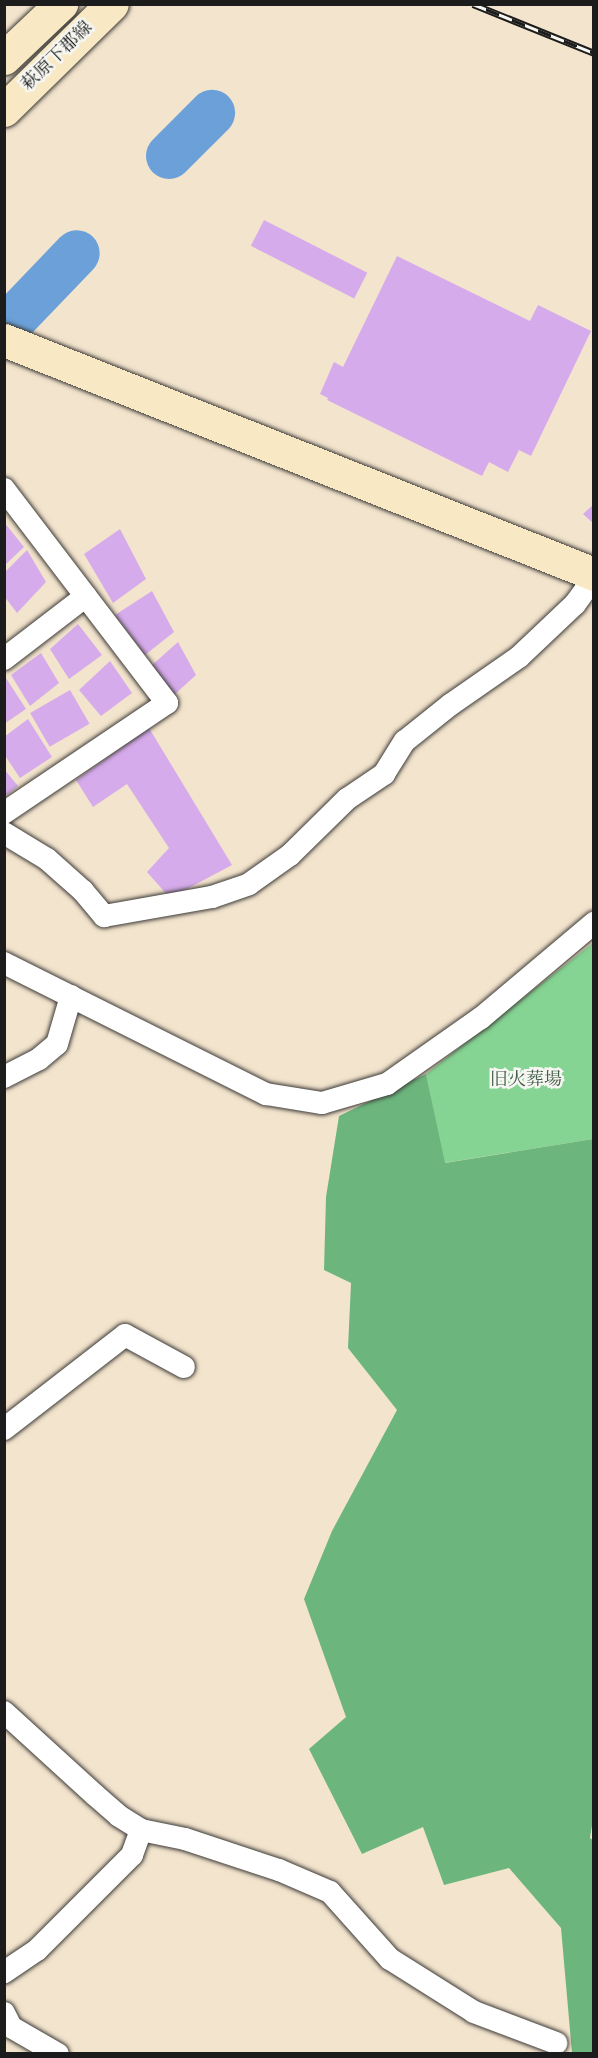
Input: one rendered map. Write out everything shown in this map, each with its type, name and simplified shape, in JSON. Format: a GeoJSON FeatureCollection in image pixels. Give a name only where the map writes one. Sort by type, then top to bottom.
{"type":"FeatureCollection","features":[{"type":"Feature","properties":{"kind":"street","name":"萩原下郡線"},"geometry":{"type":"LineString","coordinates":[[4,58],[61,4]]}},
{"type":"Feature","properties":{"kind":"street","name":"萩原下郡線"},"geometry":{"type":"LineString","coordinates":[[4,110],[112,4]]}},
{"type":"Feature","properties":{"kind":"street"},"geometry":{"type":"LineString","coordinates":[[4,340],[594,576],[574,604],[519,657],[450,705],[405,741],[384,774],[347,799],[290,855],[249,884],[212,897],[104,916],[83,891],[47,859],[4,834]]}},
{"type":"Feature","properties":{"kind":"street"},"geometry":{"type":"LineString","coordinates":[[4,489],[167,703],[4,813]]}},
{"type":"Feature","properties":{"kind":"street"},"geometry":{"type":"LineString","coordinates":[[4,658],[86,596]]}},
{"type":"Feature","properties":{"kind":"street"},"geometry":{"type":"LineString","coordinates":[[4,963],[266,1094],[322,1103],[387,1084],[481,1018],[594,923]]}},
{"type":"Feature","properties":{"kind":"street"},"geometry":{"type":"LineString","coordinates":[[4,1077],[39,1059],[57,1044],[71,996]]}},
{"type":"Feature","properties":{"kind":"street"},"geometry":{"type":"LineString","coordinates":[[4,1429],[125,1335],[184,1367]]}},
{"type":"Feature","properties":{"kind":"street"},"geometry":{"type":"LineString","coordinates":[[4,1712],[119,1816],[141,1830],[185,1839],[258,1863],[330,1892],[390,1959],[474,2012],[556,2043]]}},
{"type":"Feature","properties":{"kind":"street"},"geometry":{"type":"LineString","coordinates":[[4,1972],[37,1950],[132,1855],[141,1830]]}},
{"type":"Feature","properties":{"kind":"street"},"geometry":{"type":"LineString","coordinates":[[4,2013],[11,2027],[58,2054]]}},
{"type":"Feature","properties":{"kind":"green space","name":"旧火葬場"},"geometry":{"type":"Polygon","coordinates":[[[593,943],[593,1139],[444,1163],[426,1074],[593,943]]]}},
{"type":"Feature","properties":{"kind":"green space"},"geometry":{"type":"Polygon","coordinates":[[[426,1074],[445,1163],[593,1139],[594,1813],[590,1838],[594,1841],[593,2053],[572,2053],[561,1928],[509,1868],[444,1885],[423,1827],[362,1854],[309,1749],[346,1717],[304,1599],[332,1531],[397,1410],[348,1348],[351,1283],[324,1270],[326,1197],[339,1116],[426,1074]]]}},
{"type":"Feature","properties":{"kind":"building"},"geometry":{"type":"Polygon","coordinates":[[[264,220],[367,273],[354,299],[251,246],[264,220]]]}},
{"type":"Feature","properties":{"kind":"building"},"geometry":{"type":"Polygon","coordinates":[[[397,256],[530,321],[538,305],[591,331],[531,456],[519,450],[508,472],[489,462],[482,476],[327,400],[328,398],[320,394],[334,362],[343,367],[397,256]]]}},
{"type":"Feature","properties":{"kind":"building"},"geometry":{"type":"Polygon","coordinates":[[[594,504],[594,524],[583,514],[594,504]]]}},
{"type":"Feature","properties":{"kind":"building"},"geometry":{"type":"Polygon","coordinates":[[[4,522],[24,547],[4,566],[4,522]]]}},
{"type":"Feature","properties":{"kind":"building"},"geometry":{"type":"Polygon","coordinates":[[[120,529],[146,579],[113,603],[84,554],[120,529]]]}},
{"type":"Feature","properties":{"kind":"building"},"geometry":{"type":"Polygon","coordinates":[[[27,550],[46,582],[17,613],[4,596],[4,573],[27,550]]]}},
{"type":"Feature","properties":{"kind":"building"},"geometry":{"type":"Polygon","coordinates":[[[152,591],[174,632],[145,655],[115,615],[152,591]]]}},
{"type":"Feature","properties":{"kind":"building"},"geometry":{"type":"Polygon","coordinates":[[[78,624],[102,655],[69,679],[50,649],[78,624]]]}},
{"type":"Feature","properties":{"kind":"building"},"geometry":{"type":"Polygon","coordinates":[[[178,642],[196,675],[174,695],[152,665],[178,642]]]}},
{"type":"Feature","properties":{"kind":"building"},"geometry":{"type":"Polygon","coordinates":[[[41,653],[59,683],[30,706],[11,675],[41,653]]]}},
{"type":"Feature","properties":{"kind":"building"},"geometry":{"type":"Polygon","coordinates":[[[110,661],[132,693],[101,716],[79,690],[110,661]]]}},
{"type":"Feature","properties":{"kind":"building"},"geometry":{"type":"Polygon","coordinates":[[[4,675],[26,709],[4,724],[4,675]]]}},
{"type":"Feature","properties":{"kind":"building"},"geometry":{"type":"Polygon","coordinates":[[[70,690],[90,724],[50,747],[30,713],[70,690]]]}},
{"type":"Feature","properties":{"kind":"building"},"geometry":{"type":"Polygon","coordinates":[[[28,719],[52,757],[20,778],[4,754],[4,737],[28,719]]]}},
{"type":"Feature","properties":{"kind":"building"},"geometry":{"type":"Polygon","coordinates":[[[149,728],[232,865],[170,898],[147,872],[169,848],[127,784],[93,807],[76,780],[149,728]]]}},
{"type":"Feature","properties":{"kind":"building"},"geometry":{"type":"Polygon","coordinates":[[[4,769],[18,786],[4,797],[4,769]]]}},
{"type":"Feature","properties":{"kind":"waterway"},"geometry":{"type":"LineString","coordinates":[[169,156],[212,113]]}},
{"type":"Feature","properties":{"kind":"waterway"},"geometry":{"type":"LineString","coordinates":[[4,329],[77,253]]}},
{"type":"Feature","properties":{"kind":"railway"},"geometry":{"type":"LineString","coordinates":[[473,4],[594,53]]}}]}
